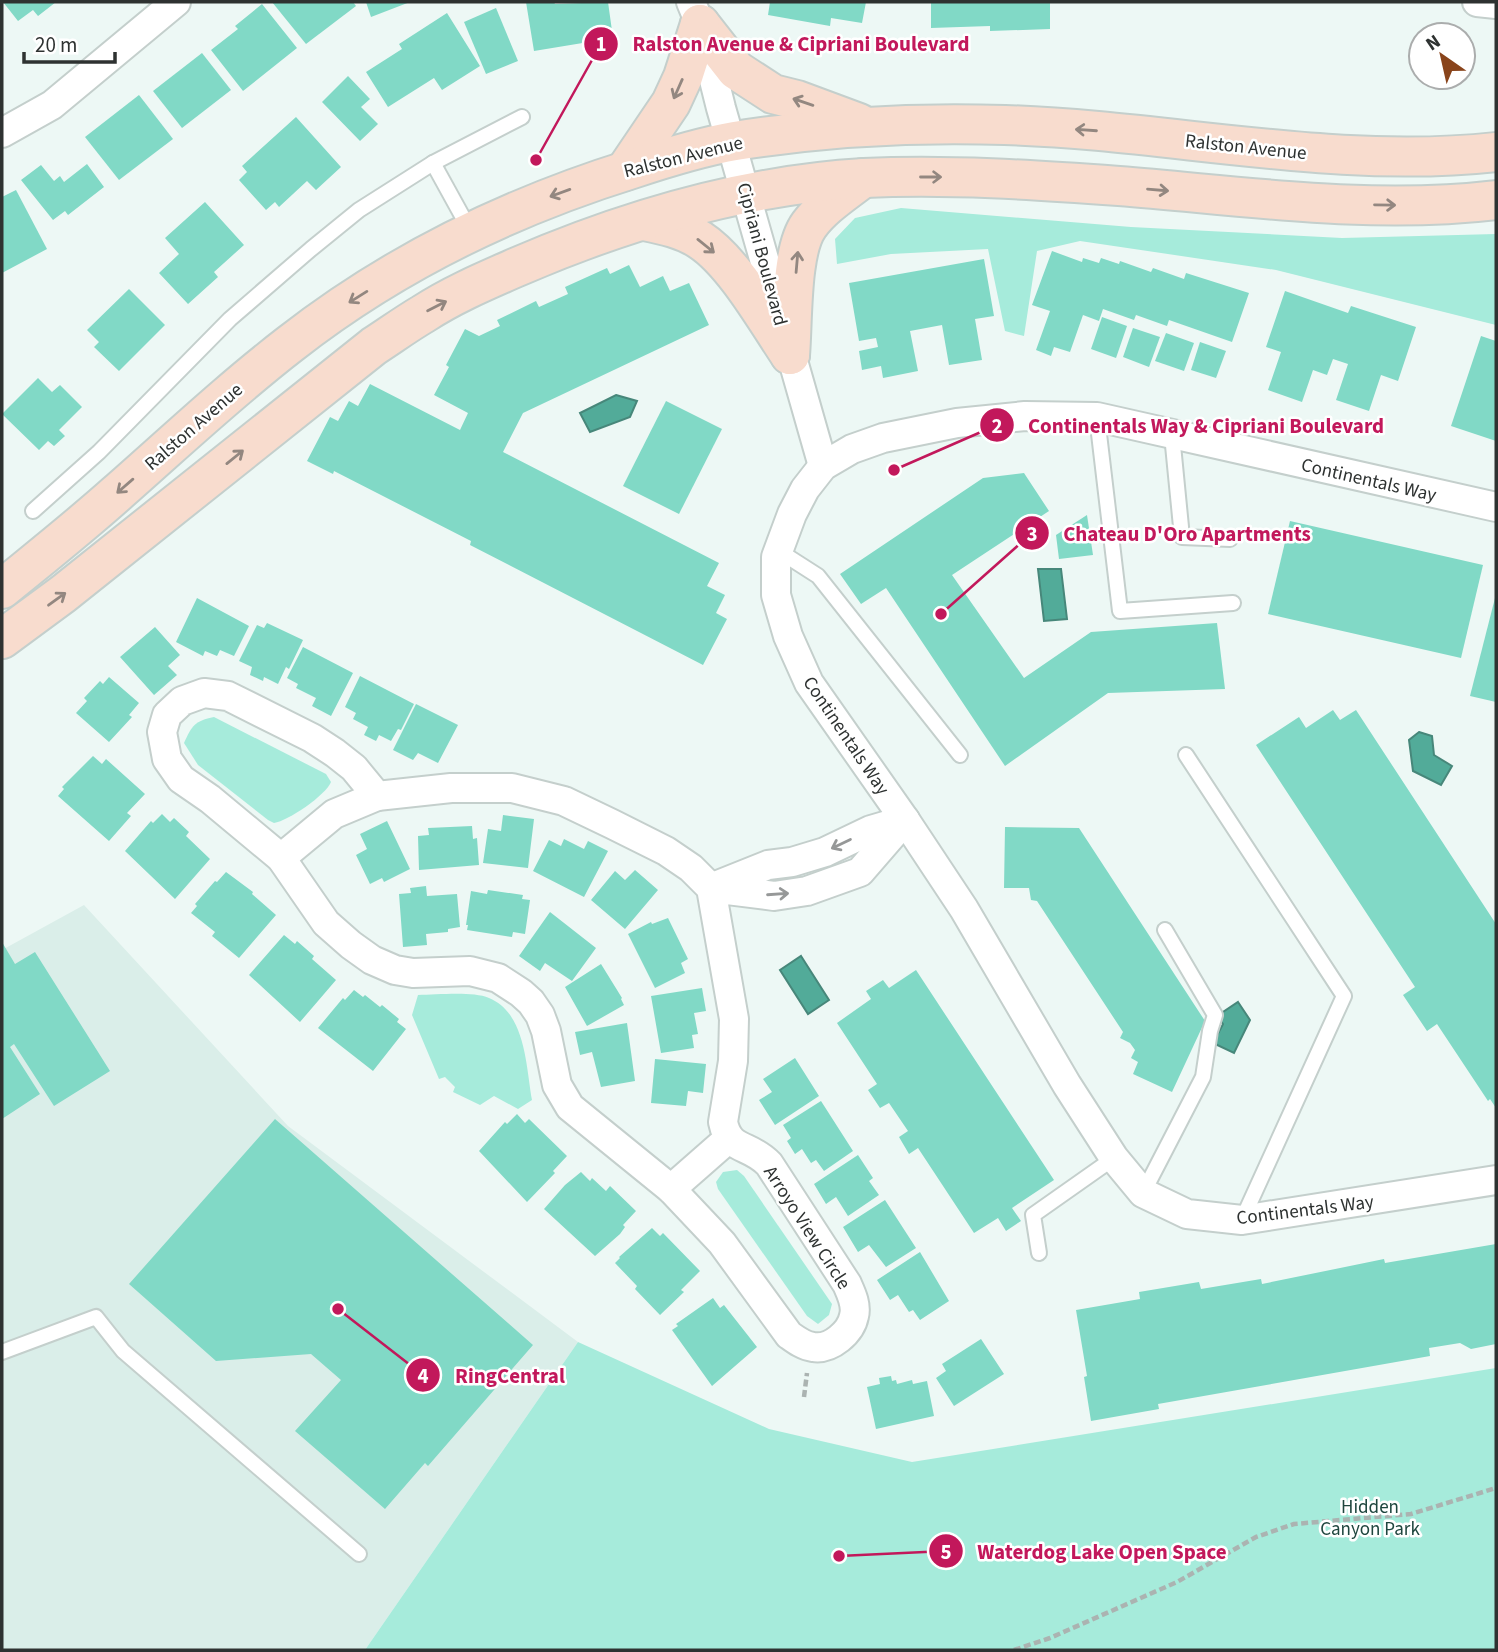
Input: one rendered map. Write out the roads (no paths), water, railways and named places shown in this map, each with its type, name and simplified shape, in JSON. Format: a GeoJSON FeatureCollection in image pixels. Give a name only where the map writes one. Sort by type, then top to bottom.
{"type":"FeatureCollection","features":[{"type":"Feature","properties":{"kind":"main road"},"geometry":{"type":"LineString","coordinates":[[696,13],[736,70],[773,94],[797,100],[867,127]]}},
{"type":"Feature","properties":{"kind":"main road"},"geometry":{"type":"LineString","coordinates":[[625,171],[671,103],[682,77],[696,13]]}},
{"type":"Feature","properties":{"kind":"main road","name":"Ralston Avenue"},"geometry":{"type":"LineString","coordinates":[[2,589],[292,342],[369,290],[471,232],[534,203],[669,157],[731,142],[867,127],[971,124],[1088,130],[1322,154],[1408,157],[1496,152]]}},
{"type":"Feature","properties":{"kind":"main road"},"geometry":{"type":"LineString","coordinates":[[790,355],[798,251],[807,228],[821,212],[863,178]]}},
{"type":"Feature","properties":{"kind":"main road"},"geometry":{"type":"LineString","coordinates":[[2,639],[140,534],[374,346],[425,313],[484,282],[548,254],[644,221],[747,194],[863,178],[1002,178],[1320,204],[1408,205],[1496,200]]}},
{"type":"Feature","properties":{"kind":"main road"},"geometry":{"type":"LineString","coordinates":[[644,221],[676,228],[702,241],[719,256],[790,355]]}},
{"type":"Feature","properties":{"kind":"street"},"geometry":{"type":"LineString","coordinates":[[2,133],[52,104],[176,2]]}},
{"type":"Feature","properties":{"kind":"street"},"geometry":{"type":"LineString","coordinates":[[1477,2],[1496,4]]}},
{"type":"Feature","properties":{"kind":"street","name":"Cipriani Boulevard"},"geometry":{"type":"LineString","coordinates":[[696,13],[823,466]]}},
{"type":"Feature","properties":{"kind":"street","name":"Continentals Way"},"geometry":{"type":"LineString","coordinates":[[1496,508],[1097,417],[1025,416],[957,423],[883,438],[852,449],[823,466],[806,489],[792,514],[776,556],[776,595],[788,636],[809,683],[964,909],[1067,1084],[1114,1158],[1143,1193],[1187,1214],[1242,1220],[1496,1180]]}},
{"type":"Feature","properties":{"kind":"street","name":"Arroyo View Circle"},"geometry":{"type":"LineString","coordinates":[[377,796],[354,768],[335,753],[312,738],[228,696],[204,693],[182,701],[167,715],[162,732],[167,759],[181,779],[210,799],[281,858],[326,923],[372,960],[395,970],[413,973],[470,971],[498,978],[522,993],[540,1015],[556,1085],[570,1107],[671,1189],[722,1244],[789,1335],[801,1343],[821,1348],[834,1342],[846,1333],[855,1315],[854,1300],[847,1284],[769,1164],[753,1151],[728,1139]]}},
{"type":"Feature","properties":{"kind":"street"},"geometry":{"type":"LineString","coordinates":[[281,858],[334,814],[377,796],[451,788],[512,788],[564,801],[666,851],[691,868],[711,888],[734,1019],[733,1061],[723,1122],[728,1139],[671,1189]]}},
{"type":"Feature","properties":{"kind":"street"},"geometry":{"type":"LineString","coordinates":[[711,888],[774,896],[807,891],[839,880],[860,872],[905,820]]}},
{"type":"Feature","properties":{"kind":"lane"},"geometry":{"type":"LineString","coordinates":[[33,510],[99,452],[230,319],[311,248],[359,210],[433,163],[522,117]]}},
{"type":"Feature","properties":{"kind":"lane"},"geometry":{"type":"LineString","coordinates":[[433,163],[471,232]]}},
{"type":"Feature","properties":{"kind":"lane"},"geometry":{"type":"LineString","coordinates":[[1097,417],[1120,611],[1233,603]]}},
{"type":"Feature","properties":{"kind":"lane"},"geometry":{"type":"LineString","coordinates":[[1172,435],[1182,537],[1230,540]]}},
{"type":"Feature","properties":{"kind":"lane"},"geometry":{"type":"LineString","coordinates":[[779,551],[818,576],[960,755]]}},
{"type":"Feature","properties":{"kind":"lane"},"geometry":{"type":"LineString","coordinates":[[1186,755],[1344,996],[1242,1220]]}},
{"type":"Feature","properties":{"kind":"lane"},"geometry":{"type":"LineString","coordinates":[[1143,1193],[1203,1077],[1215,1015],[1165,930]]}},
{"type":"Feature","properties":{"kind":"lane"},"geometry":{"type":"LineString","coordinates":[[1039,1253],[1033,1214],[1114,1158]]}},
{"type":"Feature","properties":{"kind":"lane"},"geometry":{"type":"LineString","coordinates":[[2,1353],[96,1317],[123,1351],[359,1554]]}},
{"type":"Feature","properties":{"kind":"place","name":"Ralston Avenue & Cipriani Boulevard"},"geometry":{"type":"Point","coordinates":[536,160]}},
{"type":"Feature","properties":{"kind":"place","name":"Continentals Way & Cipriani Boulevard"},"geometry":{"type":"Point","coordinates":[894,470]}},
{"type":"Feature","properties":{"kind":"place","name":"Chateau D'Oro Apartments"},"geometry":{"type":"Point","coordinates":[941,614]}},
{"type":"Feature","properties":{"kind":"place","name":"RingCentral"},"geometry":{"type":"Point","coordinates":[338,1309]}},
{"type":"Feature","properties":{"kind":"place","name":"Waterdog Lake Open Space"},"geometry":{"type":"Point","coordinates":[839,1556]}},
{"type":"Feature","properties":{"kind":"park label","name":"Hidden Canyon Park"},"geometry":{"type":"Point","coordinates":[1370,1517]}}]}
